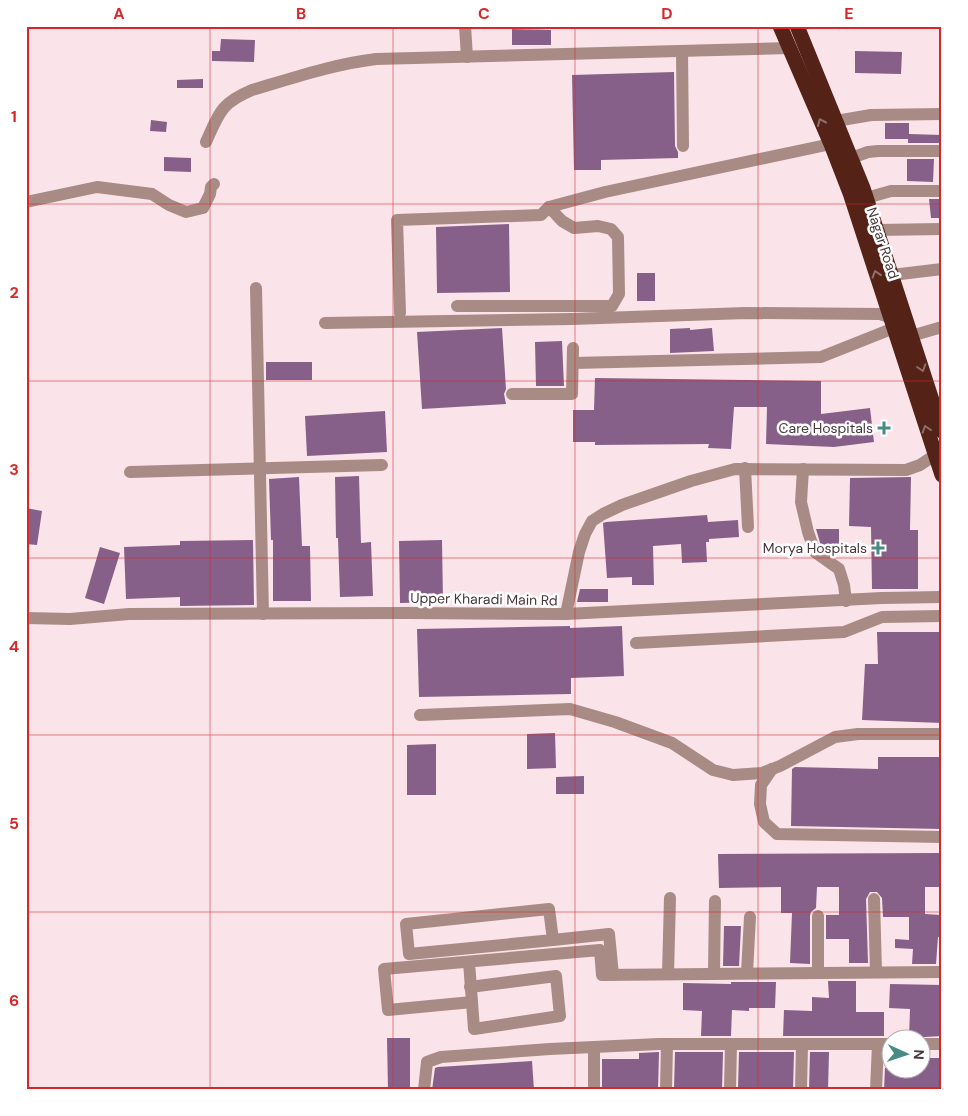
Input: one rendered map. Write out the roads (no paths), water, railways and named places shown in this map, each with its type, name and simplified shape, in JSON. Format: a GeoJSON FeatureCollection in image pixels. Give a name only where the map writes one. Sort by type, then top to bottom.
{"type":"FeatureCollection","features":[{"type":"Feature","properties":{"kind":"highway","name":"Nagar Road"},"geometry":{"type":"LineString","coordinates":[[780,26],[819,100],[836,121],[851,158],[877,230],[911,336],[938,405],[942,431]]}},
{"type":"Feature","properties":{"kind":"highway","name":"Nagar Road"},"geometry":{"type":"LineString","coordinates":[[797,26],[830,144],[850,193],[942,475]]}},
{"type":"Feature","properties":{"kind":"street"},"geometry":{"type":"LineString","coordinates":[[464,26],[467,57]]}},
{"type":"Feature","properties":{"kind":"street"},"geometry":{"type":"LineString","coordinates":[[206,142],[220,112],[227,103],[238,95],[341,64],[359,61],[790,48]]}},
{"type":"Feature","properties":{"kind":"street"},"geometry":{"type":"LineString","coordinates":[[682,51],[683,146]]}},
{"type":"Feature","properties":{"kind":"street"},"geometry":{"type":"LineString","coordinates":[[836,121],[871,115],[942,114]]}},
{"type":"Feature","properties":{"kind":"street"},"geometry":{"type":"LineString","coordinates":[[400,313],[397,220],[541,215],[549,207],[605,192],[830,144]]}},
{"type":"Feature","properties":{"kind":"street"},"geometry":{"type":"LineString","coordinates":[[851,158],[868,152],[878,151],[942,151]]}},
{"type":"Feature","properties":{"kind":"street"},"geometry":{"type":"LineString","coordinates":[[26,202],[97,187],[152,194],[169,205],[186,212],[203,208],[214,184]]}},
{"type":"Feature","properties":{"kind":"street"},"geometry":{"type":"LineString","coordinates":[[866,198],[891,191],[942,191]]}},
{"type":"Feature","properties":{"kind":"street"},"geometry":{"type":"LineString","coordinates":[[457,306],[612,306],[619,294],[618,236],[611,229],[598,226],[574,228],[562,221],[549,207]]}},
{"type":"Feature","properties":{"kind":"street"},"geometry":{"type":"LineString","coordinates":[[877,230],[942,229]]}},
{"type":"Feature","properties":{"kind":"street"},"geometry":{"type":"LineString","coordinates":[[892,275],[942,269]]}},
{"type":"Feature","properties":{"kind":"street"},"geometry":{"type":"LineString","coordinates":[[256,288],[263,614]]}},
{"type":"Feature","properties":{"kind":"street"},"geometry":{"type":"LineString","coordinates":[[325,323],[572,319],[746,313],[880,314],[892,322]]}},
{"type":"Feature","properties":{"kind":"street"},"geometry":{"type":"LineString","coordinates":[[573,363],[821,357],[892,322]]}},
{"type":"Feature","properties":{"kind":"street"},"geometry":{"type":"LineString","coordinates":[[911,336],[942,327]]}},
{"type":"Feature","properties":{"kind":"street"},"geometry":{"type":"LineString","coordinates":[[512,394],[572,394],[572,348]]}},
{"type":"Feature","properties":{"kind":"street"},"geometry":{"type":"LineString","coordinates":[[566,614],[579,552],[585,534],[592,521],[622,504],[716,473],[735,469],[906,470],[920,465],[935,455]]}},
{"type":"Feature","properties":{"kind":"street"},"geometry":{"type":"LineString","coordinates":[[130,472],[382,466]]}},
{"type":"Feature","properties":{"kind":"street"},"geometry":{"type":"LineString","coordinates":[[745,468],[748,527]]}},
{"type":"Feature","properties":{"kind":"street"},"geometry":{"type":"LineString","coordinates":[[803,469],[801,502],[808,532],[815,552],[839,569],[846,601]]}},
{"type":"Feature","properties":{"kind":"street","name":"Upper Kharadi Main Rd"},"geometry":{"type":"LineString","coordinates":[[26,618],[70,619],[130,614],[566,614],[882,598],[942,597]]}},
{"type":"Feature","properties":{"kind":"street"},"geometry":{"type":"LineString","coordinates":[[636,643],[844,632],[882,617],[942,616]]}},
{"type":"Feature","properties":{"kind":"street"},"geometry":{"type":"LineString","coordinates":[[420,715],[570,709],[615,722],[672,743],[713,770],[733,776],[762,773],[835,737],[858,734],[942,734]]}},
{"type":"Feature","properties":{"kind":"street"},"geometry":{"type":"LineString","coordinates":[[772,769],[761,785],[760,804],[764,822],[777,834],[942,837]]}},
{"type":"Feature","properties":{"kind":"street"},"geometry":{"type":"LineString","coordinates":[[668,974],[670,898]]}},
{"type":"Feature","properties":{"kind":"street"},"geometry":{"type":"LineString","coordinates":[[874,898],[876,972]]}},
{"type":"Feature","properties":{"kind":"street"},"geometry":{"type":"LineString","coordinates":[[714,974],[715,902]]}},
{"type":"Feature","properties":{"kind":"street"},"geometry":{"type":"LineString","coordinates":[[553,940],[549,909],[406,924],[409,954],[553,940],[609,934],[613,975]]}},
{"type":"Feature","properties":{"kind":"street"},"geometry":{"type":"LineString","coordinates":[[818,916],[818,973]]}},
{"type":"Feature","properties":{"kind":"street"},"geometry":{"type":"LineString","coordinates":[[747,973],[750,917]]}},
{"type":"Feature","properties":{"kind":"street"},"geometry":{"type":"LineString","coordinates":[[472,1002],[388,1010],[384,969],[600,950],[602,975],[942,972]]}},
{"type":"Feature","properties":{"kind":"street"},"geometry":{"type":"LineString","coordinates":[[469,962],[470,987],[474,1029],[560,1016],[556,976],[470,987]]}},
{"type":"Feature","properties":{"kind":"street"},"geometry":{"type":"LineString","coordinates":[[666,1090],[667,1044]]}},
{"type":"Feature","properties":{"kind":"street"},"geometry":{"type":"LineString","coordinates":[[424,1090],[427,1062],[441,1057],[667,1044],[880,1044]]}},
{"type":"Feature","properties":{"kind":"street"},"geometry":{"type":"LineString","coordinates":[[730,1090],[731,1044]]}},
{"type":"Feature","properties":{"kind":"street"},"geometry":{"type":"LineString","coordinates":[[801,1090],[802,1044]]}},
{"type":"Feature","properties":{"kind":"street"},"geometry":{"type":"LineString","coordinates":[[594,1047],[594,1090]]}},
{"type":"Feature","properties":{"kind":"street"},"geometry":{"type":"LineString","coordinates":[[876,1090],[880,1067]]}},
{"type":"Feature","properties":{"kind":"place","name":"Care Hospitals"},"geometry":{"type":"Point","coordinates":[884,428]}},
{"type":"Feature","properties":{"kind":"place","name":"Morya Hospitals"},"geometry":{"type":"Point","coordinates":[878,548]}}]}
